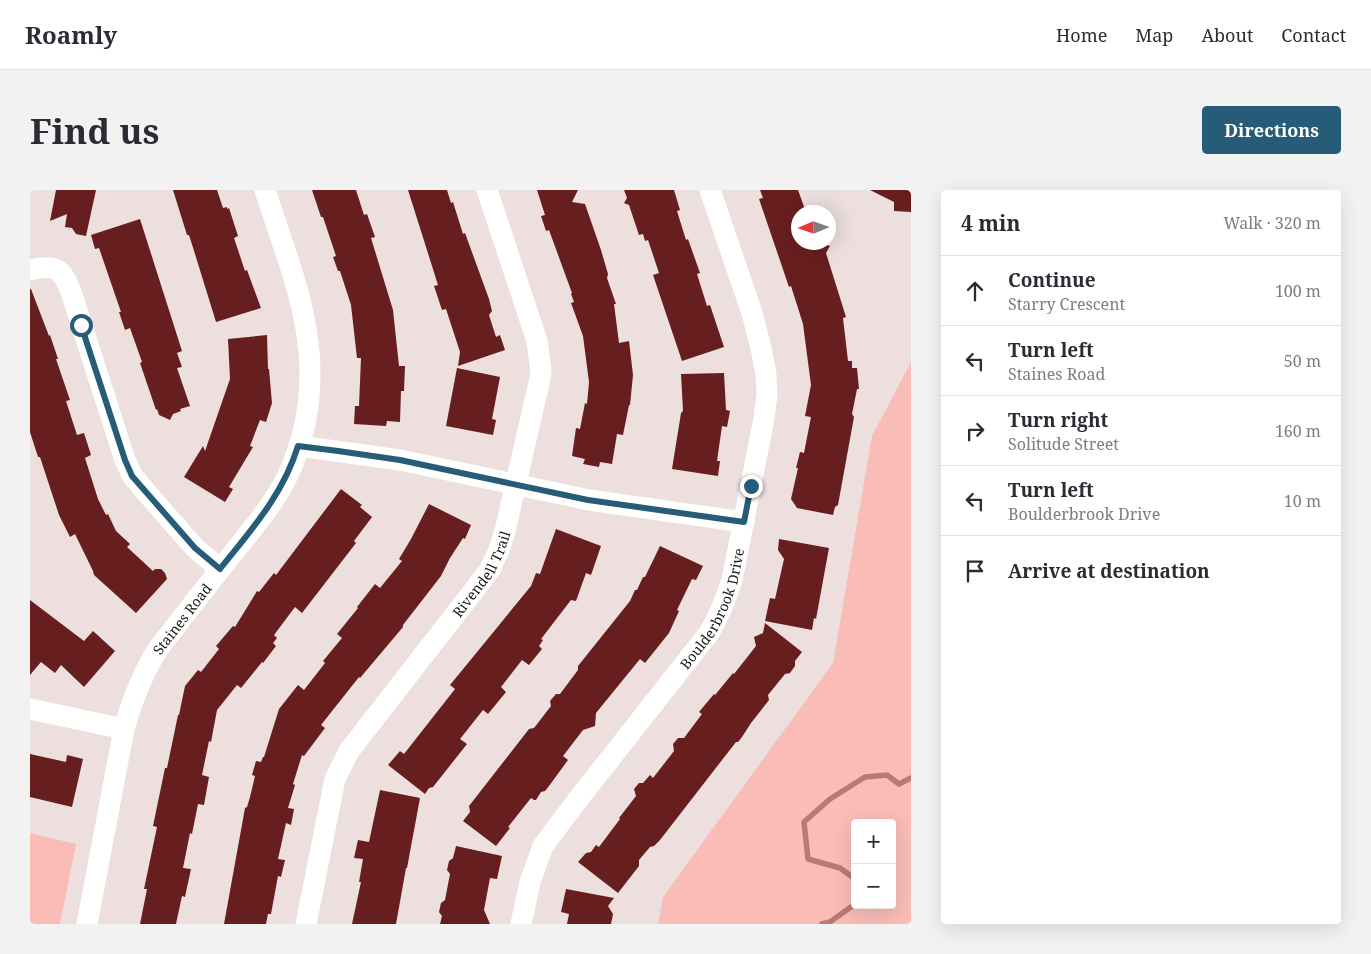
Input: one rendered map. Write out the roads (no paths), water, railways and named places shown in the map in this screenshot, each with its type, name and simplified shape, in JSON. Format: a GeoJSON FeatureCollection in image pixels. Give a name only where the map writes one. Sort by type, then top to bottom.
{"type":"FeatureCollection","features":[{"type":"Feature","properties":{"kind":"street","name":"Staines Road"},"geometry":{"type":"LineString","coordinates":[[87,924],[124,729],[130,708],[147,666],[158,649],[262,517],[283,485],[292,466],[305,426],[310,368],[308,338],[296,284],[265,190]]}},
{"type":"Feature","properties":{"kind":"street","name":"Rivendell Trail"},"geometry":{"type":"LineString","coordinates":[[306,924],[338,772],[349,751],[489,571],[505,531],[539,383],[540,356],[531,322],[487,190]]}},
{"type":"Feature","properties":{"kind":"street","name":"Boulderbrook Drive"},"geometry":{"type":"LineString","coordinates":[[521,924],[530,882],[543,846],[709,633],[726,601],[732,580],[764,419],[767,394],[766,374],[752,313],[710,190]]}},
{"type":"Feature","properties":{"kind":"street"},"geometry":{"type":"LineString","coordinates":[[30,270],[47,266],[57,269],[63,274],[71,292],[125,460],[132,476],[195,548],[220,569]]}},
{"type":"Feature","properties":{"kind":"street"},"geometry":{"type":"LineString","coordinates":[[298,446],[400,460],[588,500],[744,522]]}},
{"type":"Feature","properties":{"kind":"street"},"geometry":{"type":"LineString","coordinates":[[30,710],[124,729]]}},
{"type":"Feature","properties":{"kind":"waterway"},"geometry":{"type":"LineString","coordinates":[[851,876],[840,868],[808,859],[804,822],[830,799],[865,777],[887,775],[899,784],[911,778]]}},
{"type":"Feature","properties":{"kind":"waterway"},"geometry":{"type":"LineString","coordinates":[[822,924],[830,922],[851,907]]}}]}
